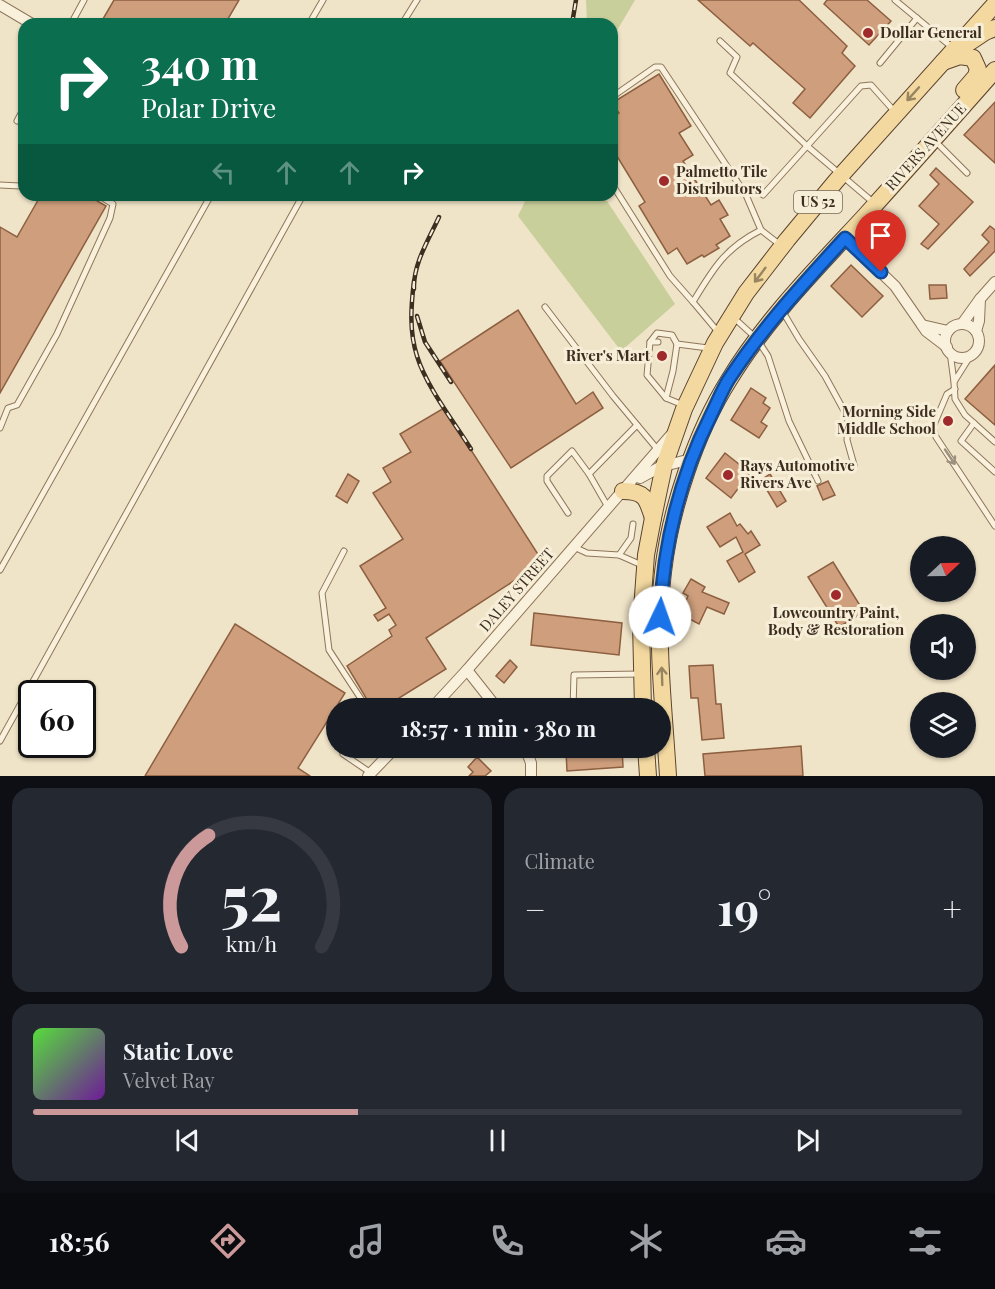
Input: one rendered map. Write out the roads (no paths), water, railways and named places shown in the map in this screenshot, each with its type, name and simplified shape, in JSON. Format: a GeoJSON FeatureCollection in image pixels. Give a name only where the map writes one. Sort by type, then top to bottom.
{"type":"FeatureCollection","features":[{"type":"Feature","properties":{"kind":"main road","name":"US 52"},"geometry":{"type":"LineString","coordinates":[[643,698],[641,623],[645,567],[661,458],[678,427],[716,341],[746,293],[782,246],[841,175],[995,4]]}},
{"type":"Feature","properties":{"kind":"main road"},"geometry":{"type":"LineString","coordinates":[[949,55],[995,28]]}},
{"type":"Feature","properties":{"kind":"main road"},"geometry":{"type":"LineString","coordinates":[[946,125],[950,107],[976,76],[978,69],[973,58],[949,55]]}},
{"type":"Feature","properties":{"kind":"main road","name":"RIVERS AVENUE"},"geometry":{"type":"LineString","coordinates":[[668,776],[662,689],[661,587],[671,527],[691,459],[728,381],[781,308],[995,70]]}},
{"type":"Feature","properties":{"kind":"main road"},"geometry":{"type":"LineString","coordinates":[[623,491],[639,493],[646,498],[653,518]]}},
{"type":"Feature","properties":{"kind":"main road"},"geometry":{"type":"LineString","coordinates":[[647,758],[648,776]]}},
{"type":"Feature","properties":{"kind":"street"},"geometry":{"type":"LineString","coordinates":[[0,5],[22,18]]}},
{"type":"Feature","properties":{"kind":"street"},"geometry":{"type":"LineString","coordinates":[[845,238],[895,286],[926,332],[948,350],[960,357],[971,355],[978,346],[976,331],[968,325],[957,324],[948,331],[946,336],[948,350]]}},
{"type":"Feature","properties":{"kind":"street"},"geometry":{"type":"LineString","coordinates":[[962,324],[995,282]]}},
{"type":"Feature","properties":{"kind":"street"},"geometry":{"type":"LineString","coordinates":[[976,331],[980,299]]}},
{"type":"Feature","properties":{"kind":"street"},"geometry":{"type":"LineString","coordinates":[[922,325],[948,331]]}},
{"type":"Feature","properties":{"kind":"street","name":"DALEY STREET"},"geometry":{"type":"LineString","coordinates":[[623,491],[649,471],[661,458]]}},
{"type":"Feature","properties":{"kind":"street","name":"DALEY STREET"},"geometry":{"type":"LineString","coordinates":[[441,698],[623,491],[661,458],[691,459]]}},
{"type":"Feature","properties":{"kind":"street"},"geometry":{"type":"LineString","coordinates":[[467,670],[489,698]]}},
{"type":"Feature","properties":{"kind":"street"},"geometry":{"type":"LineString","coordinates":[[371,775],[385,758]]}},
{"type":"Feature","properties":{"kind":"street"},"geometry":{"type":"LineString","coordinates":[[529,758],[531,776]]}},
{"type":"Feature","properties":{"kind":"lane"},"geometry":{"type":"LineString","coordinates":[[74,18],[84,0]]}},
{"type":"Feature","properties":{"kind":"lane"},"geometry":{"type":"LineString","coordinates":[[312,18],[323,0]]}},
{"type":"Feature","properties":{"kind":"lane"},"geometry":{"type":"LineString","coordinates":[[406,18],[417,0]]}},
{"type":"Feature","properties":{"kind":"lane"},"geometry":{"type":"LineString","coordinates":[[895,0],[917,18],[949,55]]}},
{"type":"Feature","properties":{"kind":"lane"},"geometry":{"type":"LineString","coordinates":[[880,63],[917,18]]}},
{"type":"Feature","properties":{"kind":"lane"},"geometry":{"type":"LineString","coordinates":[[720,41],[737,57],[730,73],[807,146],[875,204]]}},
{"type":"Feature","properties":{"kind":"lane"},"geometry":{"type":"LineString","coordinates":[[618,93],[655,67],[661,67],[746,195],[761,230],[782,246]]}},
{"type":"Feature","properties":{"kind":"lane"},"geometry":{"type":"LineString","coordinates":[[763,195],[861,86],[871,85],[897,113]]}},
{"type":"Feature","properties":{"kind":"lane"},"geometry":{"type":"LineString","coordinates":[[933,139],[967,173]]}},
{"type":"Feature","properties":{"kind":"lane"},"geometry":{"type":"LineString","coordinates":[[0,185],[18,186]]}},
{"type":"Feature","properties":{"kind":"lane"},"geometry":{"type":"LineString","coordinates":[[618,194],[669,276],[693,302],[716,341],[674,344]]}},
{"type":"Feature","properties":{"kind":"lane"},"geometry":{"type":"LineString","coordinates":[[0,428],[8,408],[17,405],[57,334],[110,218],[113,204],[108,201]]}},
{"type":"Feature","properties":{"kind":"lane"},"geometry":{"type":"LineString","coordinates":[[0,570],[208,201]]}},
{"type":"Feature","properties":{"kind":"lane"},"geometry":{"type":"LineString","coordinates":[[0,741],[300,201]]}},
{"type":"Feature","properties":{"kind":"lane"},"geometry":{"type":"LineString","coordinates":[[693,302],[716,263],[743,239],[761,230]]}},
{"type":"Feature","properties":{"kind":"lane"},"geometry":{"type":"LineString","coordinates":[[544,307],[661,458]]}},
{"type":"Feature","properties":{"kind":"lane"},"geometry":{"type":"LineString","coordinates":[[781,308],[825,376],[848,418],[847,440],[854,465]]}},
{"type":"Feature","properties":{"kind":"lane"},"geometry":{"type":"LineString","coordinates":[[732,316],[757,339],[768,356],[789,421],[818,481]]}},
{"type":"Feature","properties":{"kind":"lane"},"geometry":{"type":"LineString","coordinates":[[666,398],[674,344],[672,335],[657,333],[650,342],[647,375],[666,398],[686,406]]}},
{"type":"Feature","properties":{"kind":"lane"},"geometry":{"type":"LineString","coordinates":[[650,342],[658,342]]}},
{"type":"Feature","properties":{"kind":"lane"},"geometry":{"type":"LineString","coordinates":[[948,350],[955,399],[965,415],[995,442]]}},
{"type":"Feature","properties":{"kind":"lane"},"geometry":{"type":"LineString","coordinates":[[954,382],[971,355]]}},
{"type":"Feature","properties":{"kind":"lane"},"geometry":{"type":"LineString","coordinates":[[648,368],[656,369]]}},
{"type":"Feature","properties":{"kind":"lane"},"geometry":{"type":"LineString","coordinates":[[955,389],[948,394],[933,427],[936,437],[995,526]]}},
{"type":"Feature","properties":{"kind":"lane"},"geometry":{"type":"LineString","coordinates":[[974,423],[961,441],[995,472]]}},
{"type":"Feature","properties":{"kind":"lane"},"geometry":{"type":"LineString","coordinates":[[589,474],[637,425]]}},
{"type":"Feature","properties":{"kind":"lane"},"geometry":{"type":"LineString","coordinates":[[568,513],[547,481],[547,476],[572,451],[609,508]]}},
{"type":"Feature","properties":{"kind":"lane"},"geometry":{"type":"LineString","coordinates":[[619,555],[631,538],[633,524]]}},
{"type":"Feature","properties":{"kind":"lane"},"geometry":{"type":"LineString","coordinates":[[574,547],[587,553],[619,555],[645,567]]}},
{"type":"Feature","properties":{"kind":"lane"},"geometry":{"type":"LineString","coordinates":[[344,551],[322,593],[329,650],[360,698]]}},
{"type":"Feature","properties":{"kind":"lane"},"geometry":{"type":"LineString","coordinates":[[573,698],[574,675],[642,674]]}},
{"type":"Feature","properties":{"kind":"lane"},"geometry":{"type":"LineString","coordinates":[[348,758],[371,775]]}},
{"type":"Feature","properties":{"kind":"railway"},"geometry":{"type":"LineString","coordinates":[[573,18],[576,0]]}},
{"type":"Feature","properties":{"kind":"railway"},"geometry":{"type":"LineString","coordinates":[[414,289],[419,261],[439,217]]}},
{"type":"Feature","properties":{"kind":"railway"},"geometry":{"type":"LineString","coordinates":[[414,281],[412,328],[414,347],[421,368],[471,449]]}},
{"type":"Feature","properties":{"kind":"railway"},"geometry":{"type":"LineString","coordinates":[[417,316],[425,342],[451,382]]}},
{"type":"Feature","properties":{"kind":"place","name":"Dollar General"},"geometry":{"type":"Point","coordinates":[868,33]}},
{"type":"Feature","properties":{"kind":"place","name":"Palmetto Tile Distributors"},"geometry":{"type":"Point","coordinates":[664,181]}},
{"type":"Feature","properties":{"kind":"place","name":"River's Mart"},"geometry":{"type":"Point","coordinates":[662,356]}},
{"type":"Feature","properties":{"kind":"place","name":"Morning Side Middle School"},"geometry":{"type":"Point","coordinates":[948,421]}},
{"type":"Feature","properties":{"kind":"place","name":"Rays Automotive Rivers Ave"},"geometry":{"type":"Point","coordinates":[728,475]}},
{"type":"Feature","properties":{"kind":"place","name":"Lowcountry Paint, Body & Restoration"},"geometry":{"type":"Point","coordinates":[836,595]}}]}
